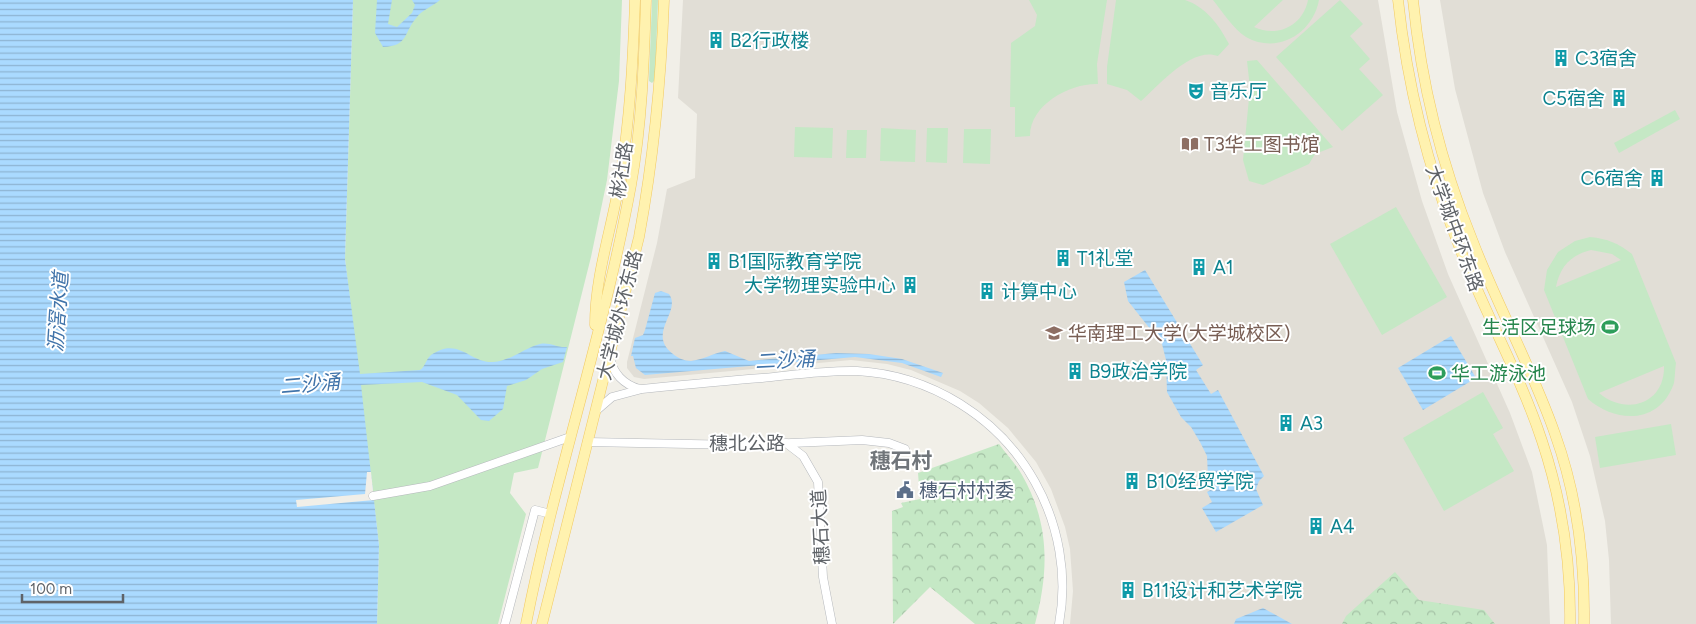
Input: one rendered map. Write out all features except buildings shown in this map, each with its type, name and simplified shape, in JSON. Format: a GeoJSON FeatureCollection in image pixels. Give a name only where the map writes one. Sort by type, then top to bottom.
{"type":"FeatureCollection","features":[{"type":"Feature","properties":{"kind":"main road","name":"彬社路"},"geometry":{"type":"LineString","coordinates":[[595,338],[596,294],[616,199],[626,139],[635,0]]}},
{"type":"Feature","properties":{"kind":"main road","name":"大学城外环东路"},"geometry":{"type":"LineString","coordinates":[[526,624],[624,217],[635,159],[643,86],[646,0]]}},
{"type":"Feature","properties":{"kind":"main road","name":"大学城外环东路"},"geometry":{"type":"LineString","coordinates":[[542,624],[642,220],[652,161],[660,86],[664,0]]}},
{"type":"Feature","properties":{"kind":"main road","name":"大学城中环东路"},"geometry":{"type":"LineString","coordinates":[[1398,0],[1407,58],[1427,150],[1452,227],[1483,304],[1536,423],[1555,485],[1566,544],[1570,624]]}},
{"type":"Feature","properties":{"kind":"main road","name":"大学城中环东路"},"geometry":{"type":"LineString","coordinates":[[1413,0],[1424,69],[1441,146],[1472,241],[1547,411],[1568,478],[1581,549],[1584,624]]}},
{"type":"Feature","properties":{"kind":"main road"},"geometry":{"type":"LineString","coordinates":[[643,86],[654,89],[660,86]]}},
{"type":"Feature","properties":{"kind":"main road"},"geometry":{"type":"LineString","coordinates":[[624,217],[627,212],[635,210],[642,215],[642,220]]}},
{"type":"Feature","properties":{"kind":"main road"},"geometry":{"type":"LineString","coordinates":[[1483,304],[1490,303],[1496,298]]}},
{"type":"Feature","properties":{"kind":"main road"},"geometry":{"type":"LineString","coordinates":[[1495,332],[1501,326],[1508,326]]}},
{"type":"Feature","properties":{"kind":"street"},"geometry":{"type":"LineString","coordinates":[[609,354],[611,364],[619,377],[627,384],[642,389]]}},
{"type":"Feature","properties":{"kind":"street"},"geometry":{"type":"LineString","coordinates":[[594,414],[612,397],[642,389],[846,371],[881,374],[905,379],[950,398],[976,414],[999,434],[1019,458],[1038,488],[1053,523],[1061,560],[1062,598],[1059,624]]}},
{"type":"Feature","properties":{"kind":"street"},"geometry":{"type":"LineString","coordinates":[[373,496],[430,486],[570,437]]}},
{"type":"Feature","properties":{"kind":"street","name":"穗北公路"},"geometry":{"type":"LineString","coordinates":[[587,442],[741,445],[862,440],[889,443],[905,449]]}},
{"type":"Feature","properties":{"kind":"street","name":"穗石大道"},"geometry":{"type":"LineString","coordinates":[[786,443],[803,456],[818,482],[823,577],[832,624]]}},
{"type":"Feature","properties":{"kind":"street"},"geometry":{"type":"LineString","coordinates":[[505,624],[535,510],[551,514]]}},
{"type":"Feature","properties":{"kind":"shaded area","name":"华南理工大学(大学城校区)"},"geometry":{"type":"Polygon","coordinates":[[[683,0],[1378,0],[1397,112],[1422,201],[1448,274],[1510,413],[1532,472],[1547,545],[1550,624],[1070,624],[1073,591],[1070,549],[1065,527],[1051,489],[1036,462],[1008,428],[979,403],[960,391],[911,370],[887,364],[851,360],[644,379],[634,377],[627,368],[627,362],[657,243],[667,189],[695,178],[697,114],[678,98],[683,0]]]}},
{"type":"Feature","properties":{"kind":"shaded area"},"geometry":{"type":"Polygon","coordinates":[[[1440,0],[1696,0],[1696,624],[1611,624],[1609,560],[1605,521],[1590,456],[1572,402],[1505,252],[1483,193],[1455,89],[1440,0]]]}},
{"type":"Feature","properties":{"kind":"green space"},"geometry":{"type":"Polygon","coordinates":[[[353,0],[622,0],[619,81],[607,180],[591,257],[538,468],[514,473],[510,493],[526,514],[498,624],[377,624],[379,545],[345,259],[353,0]]]}},
{"type":"Feature","properties":{"kind":"green space"},"geometry":{"type":"Polygon","coordinates":[[[652,0],[658,0],[655,80],[652,83],[649,81],[652,0]]]}},
{"type":"Feature","properties":{"kind":"green space"},"geometry":{"type":"Polygon","coordinates":[[[1029,0],[1107,0],[1097,64],[1098,84],[1076,87],[1054,98],[1044,105],[1037,114],[1030,136],[1015,137],[1015,107],[1010,107],[1011,43],[1035,26],[1037,15],[1029,0]]]}},
{"type":"Feature","properties":{"kind":"green space"},"geometry":{"type":"Polygon","coordinates":[[[1116,0],[1185,0],[1193,3],[1206,12],[1221,30],[1229,44],[1218,56],[1208,54],[1187,62],[1166,77],[1141,101],[1127,90],[1107,84],[1107,67],[1116,0]]]}},
{"type":"Feature","properties":{"kind":"green space"},"geometry":{"type":"Polygon","coordinates":[[[1213,0],[1283,0],[1254,27],[1271,31],[1280,30],[1295,23],[1301,17],[1308,0],[1319,0],[1310,22],[1302,31],[1282,42],[1270,43],[1258,42],[1242,34],[1213,0]]]}},
{"type":"Feature","properties":{"kind":"green space"},"geometry":{"type":"Polygon","coordinates":[[[1340,0],[1363,24],[1350,36],[1370,59],[1359,69],[1383,95],[1342,131],[1276,57],[1340,0]]]}},
{"type":"Feature","properties":{"kind":"green space"},"geometry":{"type":"Polygon","coordinates":[[[1257,60],[1333,147],[1315,154],[1309,164],[1263,185],[1249,181],[1243,160],[1250,88],[1247,61],[1257,60]]]}},
{"type":"Feature","properties":{"kind":"green space"},"geometry":{"type":"Polygon","coordinates":[[[1675,110],[1680,119],[1619,153],[1614,143],[1675,110]]]}},
{"type":"Feature","properties":{"kind":"green space"},"geometry":{"type":"Polygon","coordinates":[[[795,127],[833,128],[832,158],[794,157],[795,127]]]}},
{"type":"Feature","properties":{"kind":"green space"},"geometry":{"type":"Polygon","coordinates":[[[881,128],[916,130],[915,162],[880,161],[881,128]]]}},
{"type":"Feature","properties":{"kind":"green space"},"geometry":{"type":"Polygon","coordinates":[[[927,128],[948,128],[947,163],[926,162],[927,128]]]}},
{"type":"Feature","properties":{"kind":"green space"},"geometry":{"type":"Polygon","coordinates":[[[964,129],[991,129],[990,164],[963,163],[964,129]]]}},
{"type":"Feature","properties":{"kind":"green space"},"geometry":{"type":"Polygon","coordinates":[[[847,130],[867,130],[866,158],[846,158],[847,130]]]}},
{"type":"Feature","properties":{"kind":"green space"},"geometry":{"type":"Polygon","coordinates":[[[1396,207],[1447,297],[1382,335],[1330,244],[1396,207]]]}},
{"type":"Feature","properties":{"kind":"green space","name":"生活区足球场"},"geometry":{"type":"Polygon","coordinates":[[[1590,237],[1602,239],[1617,244],[1632,254],[1676,363],[1674,383],[1667,396],[1659,406],[1648,413],[1637,416],[1624,416],[1599,407],[1588,399],[1544,290],[1547,270],[1558,252],[1575,241],[1590,237]],[[1591,250],[1572,258],[1568,262],[1560,273],[1556,287],[1621,260],[1612,254],[1591,250]],[[1664,366],[1599,393],[1621,404],[1632,405],[1642,402],[1651,397],[1658,389],[1663,379],[1664,366]]]}},
{"type":"Feature","properties":{"kind":"green space"},"geometry":{"type":"Polygon","coordinates":[[[1483,392],[1503,428],[1493,434],[1514,471],[1444,511],[1403,438],[1483,392]]]}},
{"type":"Feature","properties":{"kind":"green space"},"geometry":{"type":"Polygon","coordinates":[[[1671,424],[1676,455],[1600,468],[1595,437],[1671,424]]]}},
{"type":"Feature","properties":{"kind":"green space"},"geometry":{"type":"Polygon","coordinates":[[[999,444],[1017,467],[1031,493],[1042,530],[1044,548],[1043,585],[1035,624],[975,624],[930,587],[893,624],[892,511],[903,507],[901,503],[920,499],[918,473],[999,444]]]}},
{"type":"Feature","properties":{"kind":"green space"},"geometry":{"type":"Polygon","coordinates":[[[1395,572],[1419,600],[1484,610],[1495,624],[1342,624],[1346,616],[1395,572]]]}},
{"type":"Feature","properties":{"kind":"water"},"geometry":{"type":"Polygon","coordinates":[[[0,0],[353,0],[345,259],[360,374],[420,370],[431,355],[449,348],[457,349],[477,359],[493,362],[512,357],[540,344],[567,347],[563,362],[542,369],[526,380],[507,386],[503,409],[489,421],[481,420],[457,395],[422,382],[361,385],[379,545],[377,624],[0,624],[0,0]]]}},
{"type":"Feature","properties":{"kind":"water"},"geometry":{"type":"Polygon","coordinates":[[[377,0],[392,0],[388,24],[397,27],[412,13],[415,5],[412,0],[440,0],[419,15],[401,41],[391,46],[383,47],[375,33],[377,0]]]}},
{"type":"Feature","properties":{"kind":"water"},"geometry":{"type":"Polygon","coordinates":[[[1145,270],[1203,365],[1196,370],[1211,394],[1218,390],[1264,476],[1259,481],[1256,489],[1263,505],[1216,532],[1202,508],[1212,502],[1207,492],[1214,488],[1208,478],[1207,456],[1191,427],[1181,417],[1167,392],[1166,360],[1162,344],[1128,301],[1124,282],[1145,270]]]}},
{"type":"Feature","properties":{"kind":"water","name":"二沙涌"},"geometry":{"type":"Polygon","coordinates":[[[661,291],[669,294],[672,301],[663,331],[663,338],[666,346],[673,354],[684,360],[691,361],[725,351],[749,361],[836,353],[869,354],[902,359],[943,373],[941,377],[902,363],[855,357],[645,375],[636,368],[633,356],[631,356],[635,338],[643,335],[645,330],[655,293],[661,291]]]}},
{"type":"Feature","properties":{"kind":"water","name":"华工游泳池"},"geometry":{"type":"Polygon","coordinates":[[[1451,336],[1476,378],[1423,410],[1398,368],[1451,336]]]}},
{"type":"Feature","properties":{"kind":"water"},"geometry":{"type":"Polygon","coordinates":[[[1263,608],[1292,624],[1234,624],[1236,619],[1263,608]]]}},
{"type":"Feature","properties":{"kind":"pier"},"geometry":{"type":"Polygon","coordinates":[[[367,472],[371,472],[374,500],[297,507],[296,500],[365,494],[367,472]]]}},
{"type":"Feature","properties":{"kind":"place","name":"B2行政楼"},"geometry":{"type":"Point","coordinates":[716,40]}},
{"type":"Feature","properties":{"kind":"place","name":"C3宿舍"},"geometry":{"type":"Point","coordinates":[1561,58]}},
{"type":"Feature","properties":{"kind":"place","name":"音乐厅"},"geometry":{"type":"Point","coordinates":[1196,91]}},
{"type":"Feature","properties":{"kind":"place","name":"C5宿舍"},"geometry":{"type":"Point","coordinates":[1619,98]}},
{"type":"Feature","properties":{"kind":"place","name":"T3华工图书馆"},"geometry":{"type":"Point","coordinates":[1190,144]}},
{"type":"Feature","properties":{"kind":"place","name":"C6宿舍"},"geometry":{"type":"Point","coordinates":[1657,178]}},
{"type":"Feature","properties":{"kind":"place","name":"T1礼堂"},"geometry":{"type":"Point","coordinates":[1063,258]}},
{"type":"Feature","properties":{"kind":"place","name":"B1国际教育学院"},"geometry":{"type":"Point","coordinates":[714,261]}},
{"type":"Feature","properties":{"kind":"place","name":"A1"},"geometry":{"type":"Point","coordinates":[1199,267]}},
{"type":"Feature","properties":{"kind":"place","name":"大学物理实验中心"},"geometry":{"type":"Point","coordinates":[910,285]}},
{"type":"Feature","properties":{"kind":"place","name":"计算中心"},"geometry":{"type":"Point","coordinates":[987,291]}},
{"type":"Feature","properties":{"kind":"place","name":"生活区足球场"},"geometry":{"type":"Point","coordinates":[1610,327]}},
{"type":"Feature","properties":{"kind":"place","name":"华南理工大学(大学城校区)"},"geometry":{"type":"Point","coordinates":[1054,333]}},
{"type":"Feature","properties":{"kind":"place","name":"B9政治学院"},"geometry":{"type":"Point","coordinates":[1075,371]}},
{"type":"Feature","properties":{"kind":"place","name":"华工游泳池"},"geometry":{"type":"Point","coordinates":[1437,373]}},
{"type":"Feature","properties":{"kind":"place","name":"A3"},"geometry":{"type":"Point","coordinates":[1286,423]}},
{"type":"Feature","properties":{"kind":"place","name":"B10经贸学院"},"geometry":{"type":"Point","coordinates":[1132,481]}},
{"type":"Feature","properties":{"kind":"place","name":"穗石村村委"},"geometry":{"type":"Point","coordinates":[905,490]}},
{"type":"Feature","properties":{"kind":"place","name":"A4"},"geometry":{"type":"Point","coordinates":[1316,526]}},
{"type":"Feature","properties":{"kind":"place","name":"B11设计和艺术学院"},"geometry":{"type":"Point","coordinates":[1128,590]}},
{"type":"Feature","properties":{"kind":"district","name":"穗石村"},"geometry":{"type":"Point","coordinates":[901,461]}},
{"type":"Feature","properties":{"kind":"water label","name":"沥滘水道"},"geometry":{"type":"Point","coordinates":[58,312]}}]}
